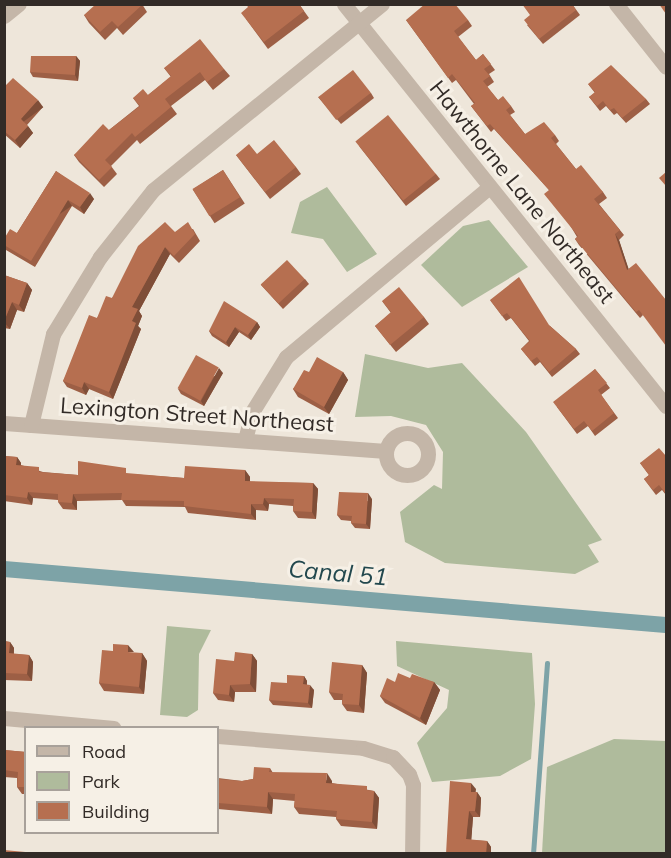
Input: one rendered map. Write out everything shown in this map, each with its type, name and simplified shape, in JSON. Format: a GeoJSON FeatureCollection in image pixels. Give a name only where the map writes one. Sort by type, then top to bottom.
{"type":"FeatureCollection","features":[{"type":"Feature","properties":{"kind":"street"},"geometry":{"type":"LineString","coordinates":[[4,16],[19,4]]}},
{"type":"Feature","properties":{"kind":"street","name":"Hawthorne Lane Northeast"},"geometry":{"type":"LineString","coordinates":[[344,4],[489,188],[666,406]]}},
{"type":"Feature","properties":{"kind":"street"},"geometry":{"type":"LineString","coordinates":[[31,425],[53,334],[100,257],[147,198],[382,4]]}},
{"type":"Feature","properties":{"kind":"street"},"geometry":{"type":"LineString","coordinates":[[616,4],[666,67]]}},
{"type":"Feature","properties":{"kind":"street"},"geometry":{"type":"LineString","coordinates":[[246,440],[252,412],[286,357],[489,188]]}},
{"type":"Feature","properties":{"kind":"street","name":"Lexington Street Northeast"},"geometry":{"type":"LineString","coordinates":[[4,423],[386,452]]}},
{"type":"Feature","properties":{"kind":"street"},"geometry":{"type":"LineString","coordinates":[[4,718],[92,726]]}},
{"type":"Feature","properties":{"kind":"street"},"geometry":{"type":"LineString","coordinates":[[219,736],[363,748],[380,751],[402,764],[409,774],[415,797],[412,854]]}},
{"type":"Feature","properties":{"kind":"green space"},"geometry":{"type":"Polygon","coordinates":[[[327,187],[377,254],[347,272],[323,239],[291,233],[300,202],[327,187]]]}},
{"type":"Feature","properties":{"kind":"green space"},"geometry":{"type":"Polygon","coordinates":[[[489,220],[528,267],[462,307],[421,265],[463,226],[489,220]]]}},
{"type":"Feature","properties":{"kind":"green space"},"geometry":{"type":"Polygon","coordinates":[[[365,354],[428,368],[462,363],[526,432],[602,540],[588,545],[599,562],[575,574],[445,563],[405,542],[400,512],[434,485],[442,489],[443,452],[426,425],[391,416],[355,417],[365,354]]]}},
{"type":"Feature","properties":{"kind":"green space"},"geometry":{"type":"Polygon","coordinates":[[[167,626],[211,630],[199,654],[198,710],[187,717],[160,715],[167,626]]]}},
{"type":"Feature","properties":{"kind":"green space"},"geometry":{"type":"Polygon","coordinates":[[[396,641],[532,653],[535,704],[531,759],[500,776],[432,782],[417,743],[447,708],[449,690],[397,666],[396,641]]]}},
{"type":"Feature","properties":{"kind":"green space"},"geometry":{"type":"Polygon","coordinates":[[[614,739],[666,741],[666,853],[542,853],[547,767],[614,739]]]}},
{"type":"Feature","properties":{"kind":"building"},"geometry":{"type":"Polygon","coordinates":[[[96,4],[142,5],[118,27],[112,21],[100,32],[84,15],[96,4]]]}},
{"type":"Feature","properties":{"kind":"building"},"geometry":{"type":"Polygon","coordinates":[[[246,4],[299,4],[304,11],[264,42],[241,13],[248,7],[246,4]]]}},
{"type":"Feature","properties":{"kind":"building"},"geometry":{"type":"Polygon","coordinates":[[[425,4],[455,4],[468,20],[454,31],[476,60],[483,54],[491,64],[484,69],[490,76],[483,81],[498,100],[503,96],[511,106],[506,110],[525,134],[544,122],[555,135],[551,138],[576,169],[581,165],[603,192],[594,199],[620,230],[615,234],[627,270],[636,263],[666,300],[666,346],[639,310],[636,312],[575,239],[578,236],[544,194],[549,190],[490,124],[487,126],[471,106],[475,103],[452,74],[448,78],[406,20],[425,4]]]}},
{"type":"Feature","properties":{"kind":"building"},"geometry":{"type":"Polygon","coordinates":[[[522,4],[572,4],[576,10],[539,39],[524,20],[530,15],[522,4]]]}},
{"type":"Feature","properties":{"kind":"building"},"geometry":{"type":"Polygon","coordinates":[[[659,4],[666,4],[666,14],[659,4]]]}},
{"type":"Feature","properties":{"kind":"building"},"geometry":{"type":"Polygon","coordinates":[[[200,39],[224,69],[207,82],[200,72],[165,99],[171,107],[135,137],[132,133],[105,160],[112,167],[99,180],[74,155],[103,124],[109,130],[140,106],[133,98],[143,89],[148,95],[171,76],[164,68],[200,39]]]}},
{"type":"Feature","properties":{"kind":"building"},"geometry":{"type":"Polygon","coordinates":[[[31,56],[76,56],[75,75],[30,72],[31,56]]]}},
{"type":"Feature","properties":{"kind":"building"},"geometry":{"type":"Polygon","coordinates":[[[611,65],[646,99],[622,118],[614,108],[610,110],[603,101],[597,106],[589,97],[595,92],[588,84],[611,65]]]}},
{"type":"Feature","properties":{"kind":"building"},"geometry":{"type":"Polygon","coordinates":[[[353,70],[371,93],[336,120],[318,97],[353,70]]]}},
{"type":"Feature","properties":{"kind":"building"},"geometry":{"type":"Polygon","coordinates":[[[13,78],[38,100],[21,119],[28,126],[15,140],[4,131],[4,87],[13,78]]]}},
{"type":"Feature","properties":{"kind":"building"},"geometry":{"type":"Polygon","coordinates":[[[388,115],[436,174],[403,200],[355,141],[388,115]]]}},
{"type":"Feature","properties":{"kind":"building"},"geometry":{"type":"Polygon","coordinates":[[[274,140],[296,167],[265,192],[236,155],[249,144],[257,154],[274,140]]]}},
{"type":"Feature","properties":{"kind":"building"},"geometry":{"type":"Polygon","coordinates":[[[223,170],[240,197],[209,216],[192,189],[223,170]]]}},
{"type":"Feature","properties":{"kind":"building"},"geometry":{"type":"Polygon","coordinates":[[[56,171],[90,193],[80,207],[68,200],[31,261],[4,245],[4,239],[10,229],[17,233],[56,171]]]}},
{"type":"Feature","properties":{"kind":"building"},"geometry":{"type":"Polygon","coordinates":[[[666,172],[666,186],[659,178],[666,172]]]}},
{"type":"Feature","properties":{"kind":"building"},"geometry":{"type":"Polygon","coordinates":[[[165,222],[175,232],[188,222],[195,234],[174,256],[165,247],[132,307],[138,309],[132,321],[136,323],[109,392],[84,382],[82,388],[63,381],[89,315],[97,318],[106,296],[112,298],[138,246],[165,222]]]}},
{"type":"Feature","properties":{"kind":"building"},"geometry":{"type":"Polygon","coordinates":[[[287,260],[305,279],[278,304],[261,285],[287,260]]]}},
{"type":"Feature","properties":{"kind":"building"},"geometry":{"type":"Polygon","coordinates":[[[4,275],[27,283],[19,305],[12,302],[4,321],[4,275]]]}},
{"type":"Feature","properties":{"kind":"building"},"geometry":{"type":"Polygon","coordinates":[[[519,277],[549,325],[576,349],[549,372],[537,357],[531,361],[521,349],[530,341],[507,313],[502,316],[490,300],[519,277]]]}},
{"type":"Feature","properties":{"kind":"building"},"geometry":{"type":"Polygon","coordinates":[[[399,287],[424,317],[390,345],[375,326],[391,312],[382,301],[399,287]]]}},
{"type":"Feature","properties":{"kind":"building"},"geometry":{"type":"Polygon","coordinates":[[[224,301],[257,322],[248,335],[235,327],[226,342],[209,331],[224,301]]]}},
{"type":"Feature","properties":{"kind":"building"},"geometry":{"type":"Polygon","coordinates":[[[196,355],[219,368],[200,401],[178,388],[196,355]]]}},
{"type":"Feature","properties":{"kind":"building"},"geometry":{"type":"Polygon","coordinates":[[[317,357],[343,372],[324,407],[293,389],[304,370],[309,372],[317,357]]]}},
{"type":"Feature","properties":{"kind":"building"},"geometry":{"type":"Polygon","coordinates":[[[595,369],[607,383],[598,390],[614,413],[592,431],[584,421],[574,429],[553,402],[595,369]]]}},
{"type":"Feature","properties":{"kind":"building"},"geometry":{"type":"Polygon","coordinates":[[[659,448],[666,456],[666,494],[659,485],[653,490],[644,479],[649,475],[640,463],[659,448]]]}},
{"type":"Feature","properties":{"kind":"building"},"geometry":{"type":"Polygon","coordinates":[[[4,456],[17,457],[16,465],[39,467],[39,472],[78,475],[78,461],[126,468],[126,473],[184,478],[185,466],[245,470],[245,481],[313,483],[312,512],[293,511],[294,499],[264,498],[263,504],[251,504],[251,514],[184,506],[184,501],[121,500],[122,493],[73,494],[72,503],[58,502],[58,494],[28,492],[27,498],[4,495],[4,456]]]}},
{"type":"Feature","properties":{"kind":"building"},"geometry":{"type":"Polygon","coordinates":[[[339,492],[368,493],[366,524],[351,523],[352,516],[337,515],[339,492]]]}},
{"type":"Feature","properties":{"kind":"building"},"geometry":{"type":"Polygon","coordinates":[[[4,641],[10,642],[9,653],[29,655],[27,674],[4,673],[4,641]]]}},
{"type":"Feature","properties":{"kind":"building"},"geometry":{"type":"Polygon","coordinates":[[[113,644],[128,645],[128,652],[142,653],[139,687],[99,683],[102,650],[113,651],[113,644]]]}},
{"type":"Feature","properties":{"kind":"building"},"geometry":{"type":"Polygon","coordinates":[[[235,652],[252,654],[250,684],[230,685],[229,695],[213,693],[216,659],[234,661],[235,652]]]}},
{"type":"Feature","properties":{"kind":"building"},"geometry":{"type":"Polygon","coordinates":[[[332,662],[362,665],[359,705],[342,704],[343,694],[329,692],[332,662]]]}},
{"type":"Feature","properties":{"kind":"building"},"geometry":{"type":"Polygon","coordinates":[[[398,673],[410,678],[412,674],[434,682],[420,718],[380,696],[387,678],[395,682],[398,673]]]}},
{"type":"Feature","properties":{"kind":"building"},"geometry":{"type":"Polygon","coordinates":[[[287,675],[304,676],[303,684],[310,685],[308,703],[269,700],[271,682],[287,683],[287,675]]]}},
{"type":"Feature","properties":{"kind":"building"},"geometry":{"type":"Polygon","coordinates":[[[4,750],[24,752],[24,787],[17,787],[18,772],[4,770],[4,750]]]}},
{"type":"Feature","properties":{"kind":"building"},"geometry":{"type":"Polygon","coordinates":[[[254,767],[270,768],[269,772],[327,773],[326,783],[367,786],[367,790],[374,791],[372,822],[336,819],[337,811],[294,807],[295,794],[268,792],[267,807],[219,803],[219,779],[242,781],[253,779],[254,767]]]}},
{"type":"Feature","properties":{"kind":"building"},"geometry":{"type":"Polygon","coordinates":[[[450,781],[471,783],[471,792],[477,792],[475,811],[469,811],[466,839],[487,841],[486,854],[446,854],[450,781]]]}},
{"type":"Feature","properties":{"kind":"building"},"geometry":{"type":"Polygon","coordinates":[[[4,850],[36,853],[36,854],[4,854],[4,850]]]}},
{"type":"Feature","properties":{"kind":"waterway","name":"Canal 51"},"geometry":{"type":"LineString","coordinates":[[4,569],[666,625]]}},
{"type":"Feature","properties":{"kind":"waterway"},"geometry":{"type":"LineString","coordinates":[[533,854],[547,664]]}}]}
